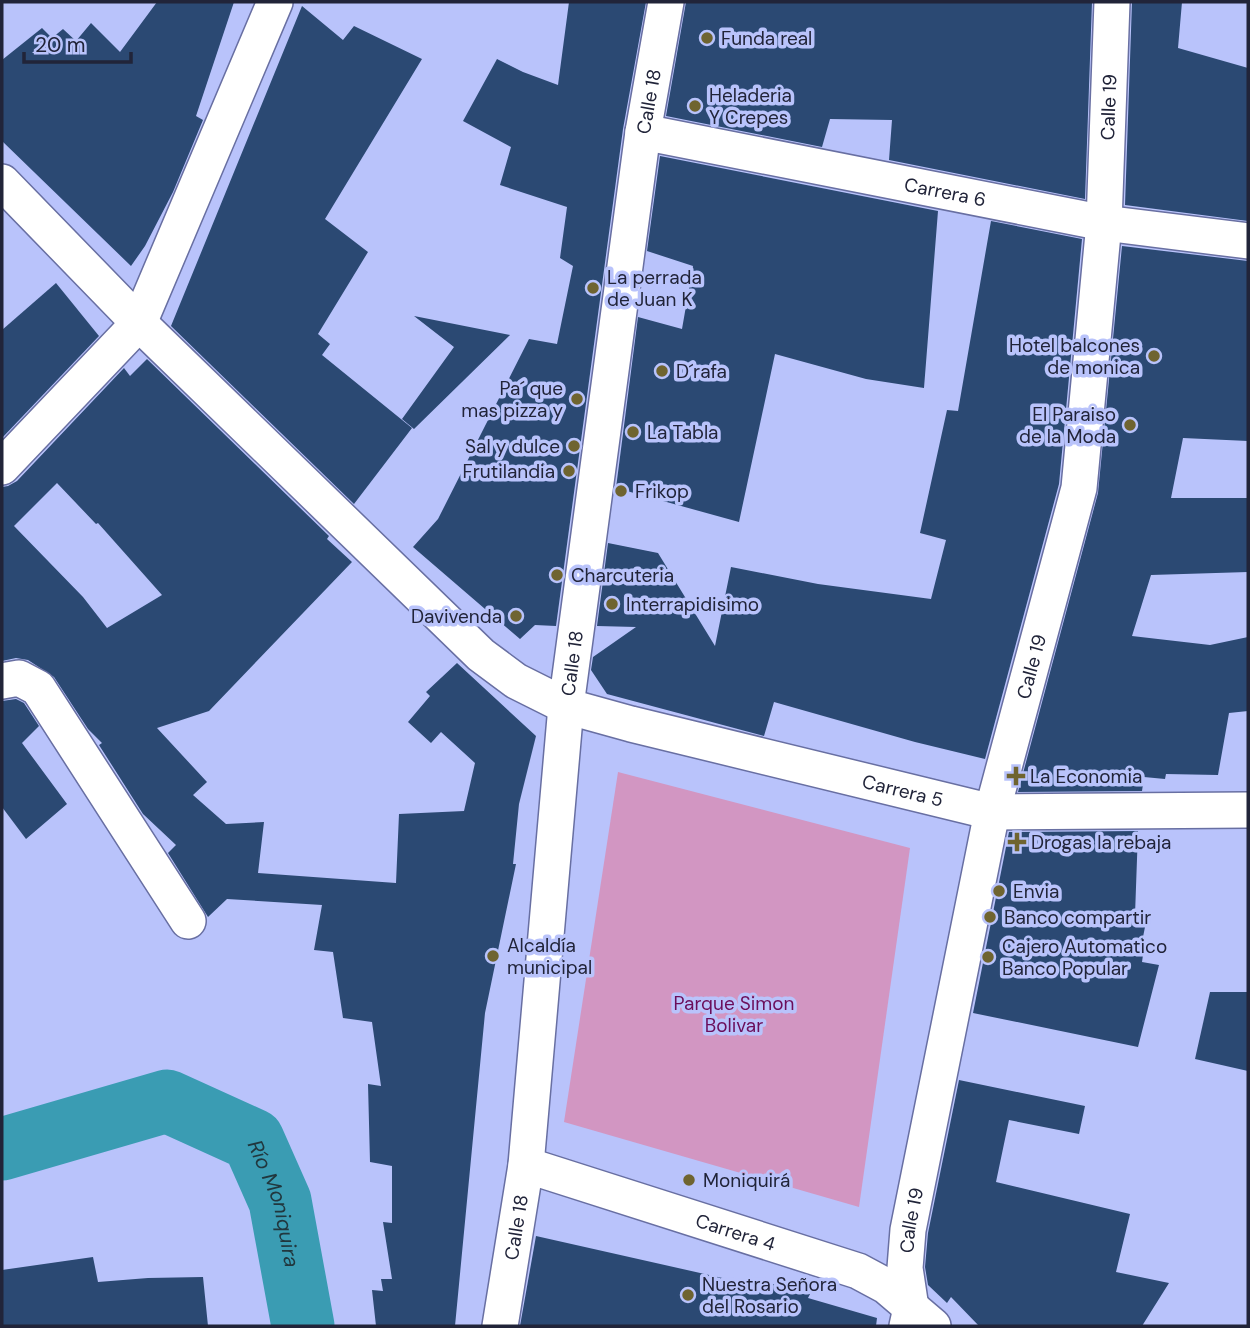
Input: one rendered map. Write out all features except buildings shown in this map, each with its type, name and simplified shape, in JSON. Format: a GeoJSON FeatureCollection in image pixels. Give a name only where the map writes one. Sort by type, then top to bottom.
{"type":"FeatureCollection","features":[{"type":"Feature","properties":{"kind":"street"},"geometry":{"type":"LineString","coordinates":[[2,467],[139,323],[275,2]]}},
{"type":"Feature","properties":{"kind":"street","name":"Calle 18"},"geometry":{"type":"LineString","coordinates":[[500,1326],[526,1166],[566,706],[643,132],[666,2]]}},
{"type":"Feature","properties":{"kind":"street","name":"Calle 19"},"geometry":{"type":"LineString","coordinates":[[917,1320],[905,1268],[908,1230],[992,812],[1079,488],[1104,223],[1112,2]]}},
{"type":"Feature","properties":{"kind":"street","name":"Carrera 6"},"geometry":{"type":"LineString","coordinates":[[643,132],[1104,223],[1248,241]]}},
{"type":"Feature","properties":{"kind":"street","name":"Carrera 5"},"geometry":{"type":"LineString","coordinates":[[2,182],[139,323],[481,655],[516,681],[566,706],[631,724],[992,812],[1248,810]]}},
{"type":"Feature","properties":{"kind":"street"},"geometry":{"type":"LineString","coordinates":[[2,681],[19,678],[38,688],[188,921]]}},
{"type":"Feature","properties":{"kind":"street","name":"Carrera 4"},"geometry":{"type":"LineString","coordinates":[[526,1166],[859,1270],[886,1286],[917,1320]]}},
{"type":"Feature","properties":{"kind":"green space","name":"Parque Simon Bolivar"},"geometry":{"type":"Polygon","coordinates":[[[618,772],[910,848],[859,1207],[564,1122],[618,772]]]}},
{"type":"Feature","properties":{"kind":"waterway","name":"Río Moniquira"},"geometry":{"type":"LineString","coordinates":[[2,1149],[167,1101],[253,1140],[280,1201],[303,1326]]}},
{"type":"Feature","properties":{"kind":"place","name":"Funda real"},"geometry":{"type":"Point","coordinates":[707,38]}},
{"type":"Feature","properties":{"kind":"place","name":"Heladeria Y Crepes"},"geometry":{"type":"Point","coordinates":[695,106]}},
{"type":"Feature","properties":{"kind":"place","name":"La perrada de Juan K"},"geometry":{"type":"Point","coordinates":[593,288]}},
{"type":"Feature","properties":{"kind":"place","name":"Hotel balcones de monica"},"geometry":{"type":"Point","coordinates":[1154,356]}},
{"type":"Feature","properties":{"kind":"place","name":"D´rafa"},"geometry":{"type":"Point","coordinates":[662,371]}},
{"type":"Feature","properties":{"kind":"place","name":"Pa´ que mas pizza y"},"geometry":{"type":"Point","coordinates":[577,399]}},
{"type":"Feature","properties":{"kind":"place","name":"El Paraiso de la Moda"},"geometry":{"type":"Point","coordinates":[1130,425]}},
{"type":"Feature","properties":{"kind":"place","name":"La Tabla"},"geometry":{"type":"Point","coordinates":[633,432]}},
{"type":"Feature","properties":{"kind":"place","name":"Sal y dulce"},"geometry":{"type":"Point","coordinates":[574,446]}},
{"type":"Feature","properties":{"kind":"place","name":"Frutilandia"},"geometry":{"type":"Point","coordinates":[569,471]}},
{"type":"Feature","properties":{"kind":"place","name":"Frikop"},"geometry":{"type":"Point","coordinates":[621,491]}},
{"type":"Feature","properties":{"kind":"place","name":"Charcuteria"},"geometry":{"type":"Point","coordinates":[557,575]}},
{"type":"Feature","properties":{"kind":"place","name":"Interrapidisimo"},"geometry":{"type":"Point","coordinates":[612,604]}},
{"type":"Feature","properties":{"kind":"place","name":"Davivenda"},"geometry":{"type":"Point","coordinates":[516,616]}},
{"type":"Feature","properties":{"kind":"place","name":"La Economia"},"geometry":{"type":"Point","coordinates":[1016,776]}},
{"type":"Feature","properties":{"kind":"place","name":"Drogas la rebaja"},"geometry":{"type":"Point","coordinates":[1017,842]}},
{"type":"Feature","properties":{"kind":"place","name":"Envia"},"geometry":{"type":"Point","coordinates":[999,891]}},
{"type":"Feature","properties":{"kind":"place","name":"Banco compartir"},"geometry":{"type":"Point","coordinates":[990,917]}},
{"type":"Feature","properties":{"kind":"place","name":"Alcaldía municipal"},"geometry":{"type":"Point","coordinates":[493,956]}},
{"type":"Feature","properties":{"kind":"place","name":"Cajero Automatico Banco Popular"},"geometry":{"type":"Point","coordinates":[988,957]}},
{"type":"Feature","properties":{"kind":"place","name":"Moniquirá"},"geometry":{"type":"Point","coordinates":[689,1180]}},
{"type":"Feature","properties":{"kind":"place","name":"Nuestra Señora del Rosario"},"geometry":{"type":"Point","coordinates":[688,1295]}}]}
